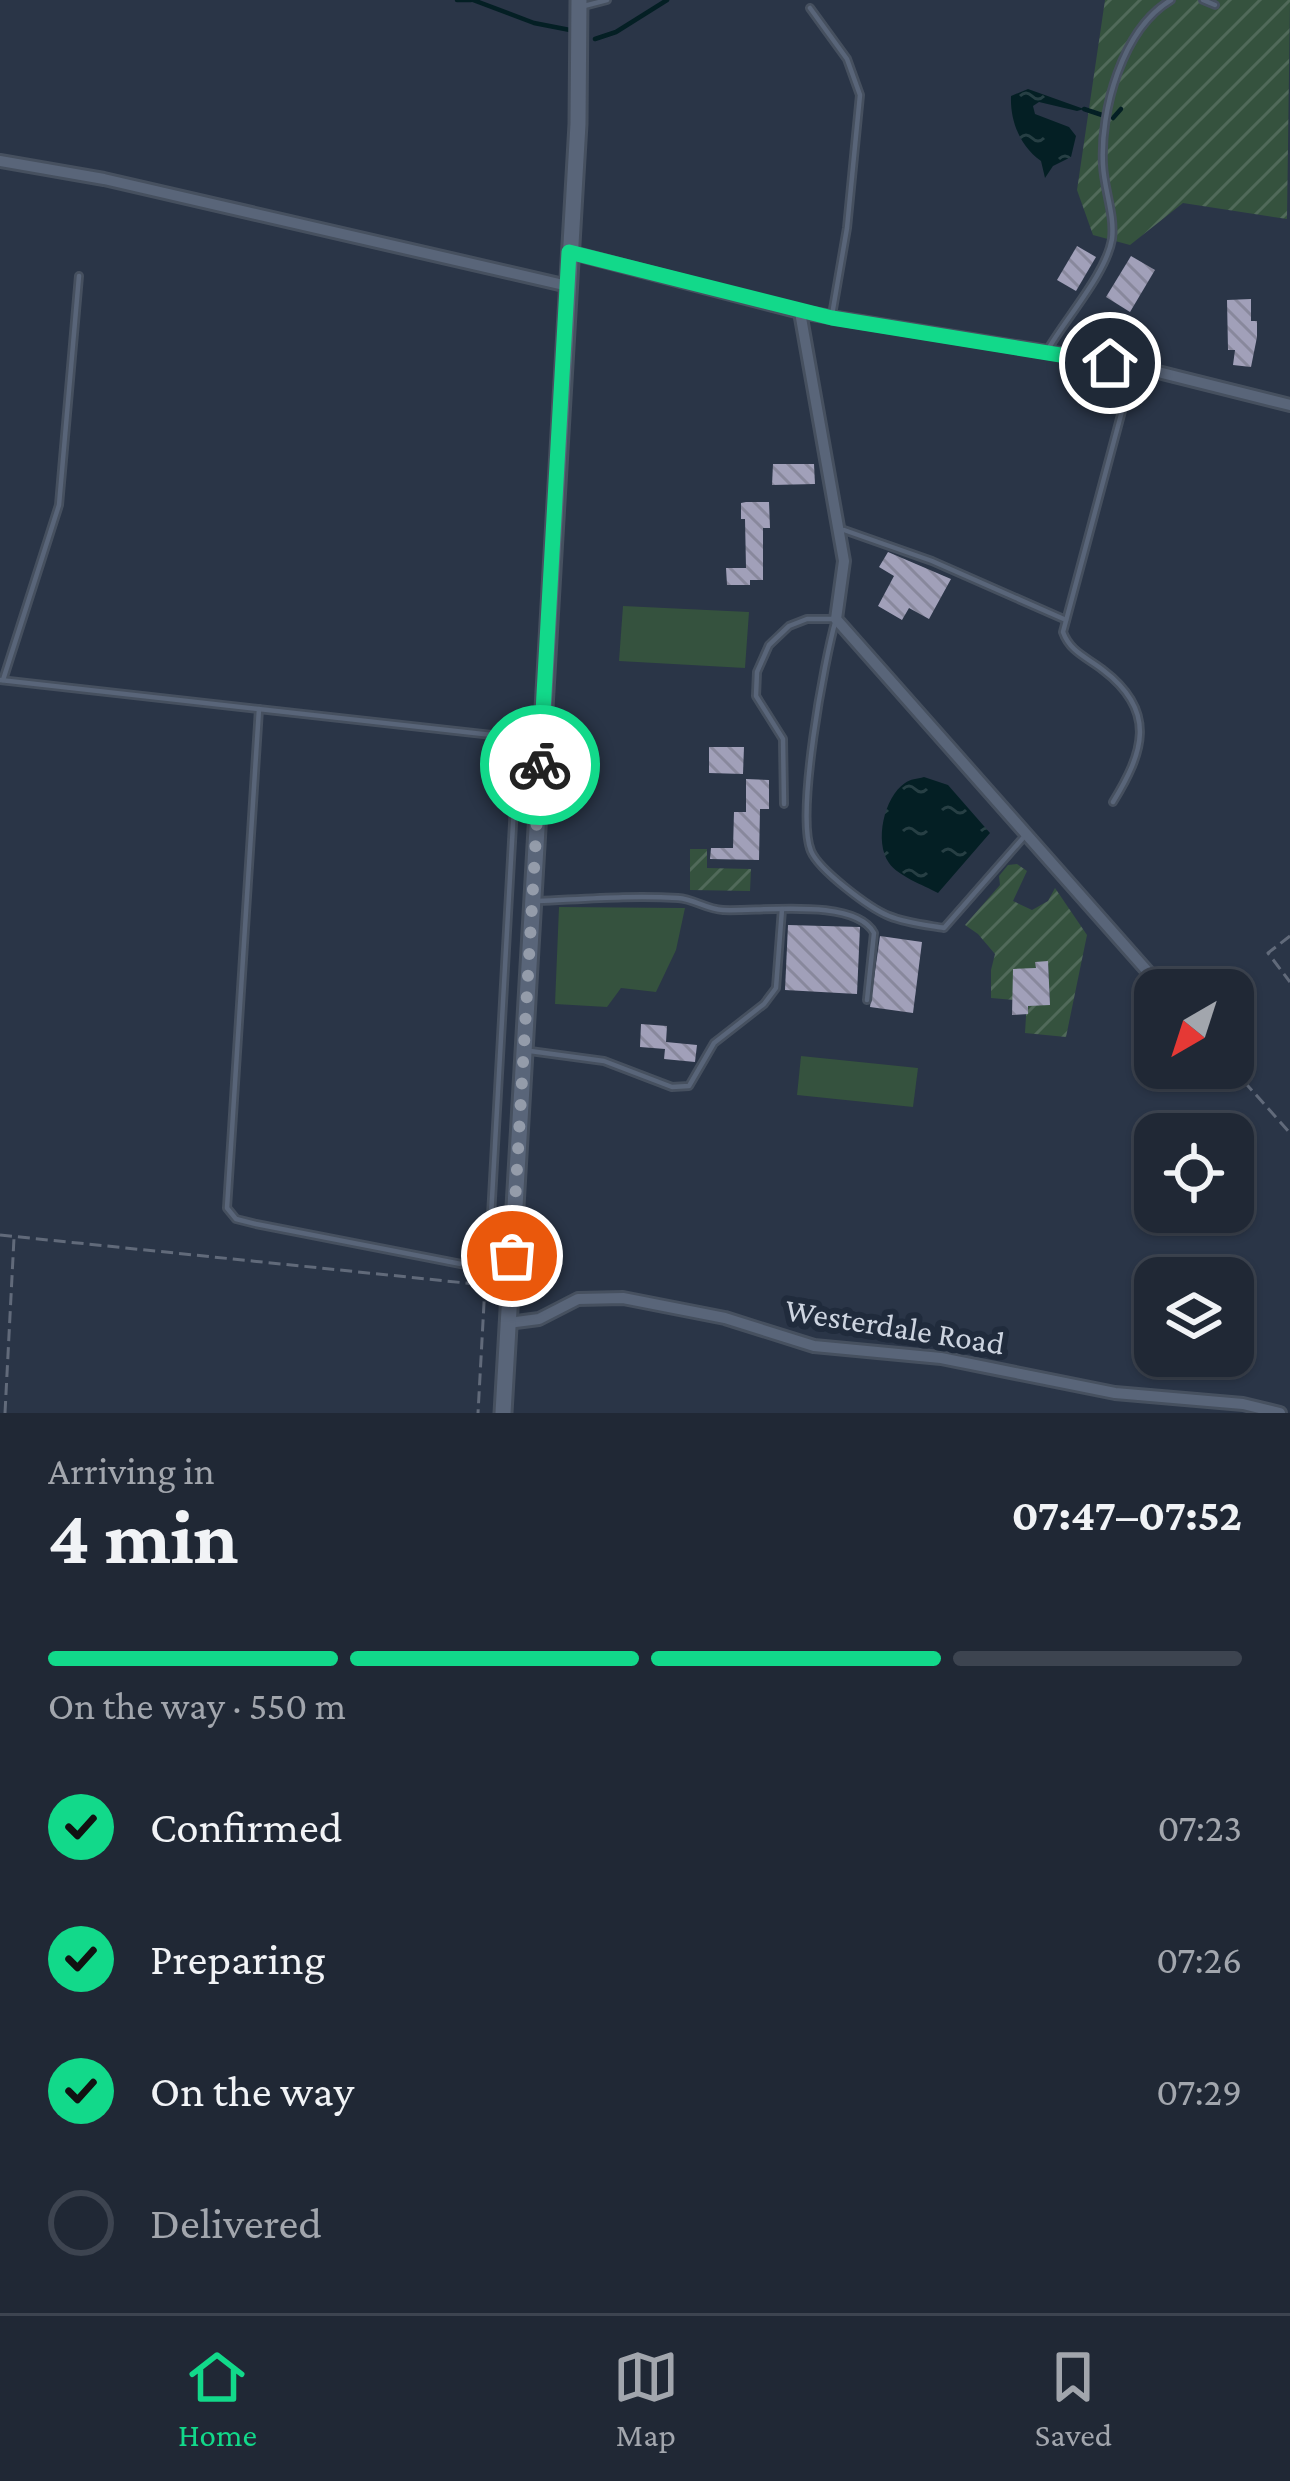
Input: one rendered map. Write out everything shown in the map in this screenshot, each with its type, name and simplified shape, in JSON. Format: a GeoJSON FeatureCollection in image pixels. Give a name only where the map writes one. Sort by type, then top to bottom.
{"type":"FeatureCollection","features":[{"type":"Feature","properties":{"kind":"main road"},"geometry":{"type":"LineString","coordinates":[[503,1413],[579,106],[579,3]]}},
{"type":"Feature","properties":{"kind":"street"},"geometry":{"type":"LineString","coordinates":[[0,161],[124,184],[568,286]]}},
{"type":"Feature","properties":{"kind":"street"},"geometry":{"type":"LineString","coordinates":[[569,252],[832,318],[1134,366],[1290,405]]}},
{"type":"Feature","properties":{"kind":"street"},"geometry":{"type":"LineString","coordinates":[[800,311],[840,529],[845,574],[836,619],[1146,969]]}},
{"type":"Feature","properties":{"kind":"street","name":"Westerdale Road"},"geometry":{"type":"LineString","coordinates":[[508,1324],[539,1319],[578,1299],[623,1298],[724,1318],[814,1346],[941,1358],[1115,1393],[1243,1404],[1280,1413]]}},
{"type":"Feature","properties":{"kind":"lane"},"geometry":{"type":"LineString","coordinates":[[579,3],[607,0]]}},
{"type":"Feature","properties":{"kind":"lane"},"geometry":{"type":"LineString","coordinates":[[1045,354],[1108,252],[1112,222],[1102,163],[1110,102],[1134,39],[1148,19],[1171,0]]}},
{"type":"Feature","properties":{"kind":"lane"},"geometry":{"type":"LineString","coordinates":[[1204,0],[1215,5]]}},
{"type":"Feature","properties":{"kind":"lane"},"geometry":{"type":"LineString","coordinates":[[810,8],[847,59],[860,95],[847,228],[832,318]]}},
{"type":"Feature","properties":{"kind":"lane"},"geometry":{"type":"LineString","coordinates":[[79,276],[59,505],[1,680],[542,741]]}},
{"type":"Feature","properties":{"kind":"lane"},"geometry":{"type":"LineString","coordinates":[[1113,802],[1141,748],[1139,719],[1120,684],[1067,642],[1064,632],[1134,366]]}},
{"type":"Feature","properties":{"kind":"lane"},"geometry":{"type":"LineString","coordinates":[[840,529],[932,561],[1066,620]]}},
{"type":"Feature","properties":{"kind":"lane"},"geometry":{"type":"LineString","coordinates":[[784,804],[782,739],[756,696],[757,672],[769,645],[789,626],[807,619],[836,619],[822,670],[808,813],[808,841],[817,862],[879,912],[944,928],[1027,834]]}},
{"type":"Feature","properties":{"kind":"lane"},"geometry":{"type":"LineString","coordinates":[[259,709],[227,1208],[236,1219],[256,1224],[461,1264],[482,1258],[490,1234],[514,806],[512,786],[500,765],[501,736]]}},
{"type":"Feature","properties":{"kind":"lane"},"geometry":{"type":"LineString","coordinates":[[532,901],[679,898],[716,910],[815,908],[872,926],[867,1000]]}},
{"type":"Feature","properties":{"kind":"lane"},"geometry":{"type":"LineString","coordinates":[[524,1050],[604,1061],[672,1087],[689,1086],[714,1043],[764,1004],[776,988],[782,909]]}},
{"type":"Feature","properties":{"kind":"path"},"geometry":{"type":"LineString","coordinates":[[1290,936],[1268,953],[1290,982]]}},
{"type":"Feature","properties":{"kind":"path"},"geometry":{"type":"LineString","coordinates":[[1251,1089],[1290,1133]]}},
{"type":"Feature","properties":{"kind":"path"},"geometry":{"type":"LineString","coordinates":[[0,1235],[485,1285],[478,1413]]}},
{"type":"Feature","properties":{"kind":"path"},"geometry":{"type":"LineString","coordinates":[[5,1413],[14,1236]]}},
{"type":"Feature","properties":{"kind":"green space"},"geometry":{"type":"Polygon","coordinates":[[[1105,0],[1290,0],[1287,219],[1183,203],[1130,245],[1093,235],[1077,190],[1105,0]]]}},
{"type":"Feature","properties":{"kind":"green space"},"geometry":{"type":"Polygon","coordinates":[[[623,606],[749,612],[745,668],[619,661],[623,606]]]}},
{"type":"Feature","properties":{"kind":"green space"},"geometry":{"type":"Polygon","coordinates":[[[690,849],[707,849],[707,868],[751,869],[750,891],[690,890],[690,849]]]}},
{"type":"Feature","properties":{"kind":"green space"},"geometry":{"type":"Polygon","coordinates":[[[1017,864],[1027,871],[1013,901],[1032,910],[1048,901],[1055,888],[1087,935],[1066,1037],[1025,1033],[1027,1000],[1050,1004],[1048,962],[1036,962],[1036,976],[1014,1000],[991,998],[995,954],[965,925],[1000,885],[999,876],[1008,865],[1017,864]]]}},
{"type":"Feature","properties":{"kind":"green space"},"geometry":{"type":"Polygon","coordinates":[[[559,907],[685,908],[676,950],[656,992],[621,988],[607,1007],[555,1004],[559,907]]]}},
{"type":"Feature","properties":{"kind":"green space"},"geometry":{"type":"Polygon","coordinates":[[[801,1056],[918,1068],[913,1107],[797,1095],[801,1056]]]}},
{"type":"Feature","properties":{"kind":"water"},"geometry":{"type":"Polygon","coordinates":[[[1028,89],[1084,109],[1039,102],[1033,106],[1035,114],[1069,127],[1076,136],[1071,157],[1053,166],[1045,178],[1041,161],[1022,140],[1012,115],[1011,96],[1028,89]]]}},
{"type":"Feature","properties":{"kind":"water"},"geometry":{"type":"Polygon","coordinates":[[[924,777],[948,785],[990,833],[938,893],[893,868],[882,844],[883,820],[892,798],[907,782],[924,777]]]}},
{"type":"Feature","properties":{"kind":"building"},"geometry":{"type":"Polygon","coordinates":[[[1077,246],[1096,257],[1076,291],[1057,280],[1077,246]]]}},
{"type":"Feature","properties":{"kind":"building"},"geometry":{"type":"Polygon","coordinates":[[[1131,256],[1155,270],[1130,312],[1106,297],[1131,256]]]}},
{"type":"Feature","properties":{"kind":"building"},"geometry":{"type":"Polygon","coordinates":[[[1251,299],[1257,337],[1251,367],[1233,365],[1235,350],[1228,350],[1227,300],[1251,299]]]}},
{"type":"Feature","properties":{"kind":"building"},"geometry":{"type":"Polygon","coordinates":[[[773,464],[814,464],[815,484],[772,485],[773,464]]]}},
{"type":"Feature","properties":{"kind":"building"},"geometry":{"type":"Polygon","coordinates":[[[769,502],[770,528],[763,528],[763,580],[727,585],[726,568],[746,568],[741,503],[769,502]]]}},
{"type":"Feature","properties":{"kind":"building"},"geometry":{"type":"Polygon","coordinates":[[[888,552],[951,579],[929,619],[909,608],[902,620],[878,606],[894,576],[879,567],[888,552]]]}},
{"type":"Feature","properties":{"kind":"building"},"geometry":{"type":"Polygon","coordinates":[[[709,747],[744,747],[743,774],[709,773],[709,747]]]}},
{"type":"Feature","properties":{"kind":"building"},"geometry":{"type":"Polygon","coordinates":[[[746,779],[769,780],[769,809],[760,809],[759,860],[710,859],[711,848],[733,848],[734,812],[746,812],[746,779]]]}},
{"type":"Feature","properties":{"kind":"building"},"geometry":{"type":"Polygon","coordinates":[[[788,925],[860,927],[857,994],[785,990],[788,925]]]}},
{"type":"Feature","properties":{"kind":"building"},"geometry":{"type":"Polygon","coordinates":[[[880,936],[922,942],[913,1013],[870,1007],[880,936]]]}},
{"type":"Feature","properties":{"kind":"building"},"geometry":{"type":"Polygon","coordinates":[[[1048,961],[1050,1005],[1028,1006],[1028,1014],[1012,1015],[1013,969],[1036,968],[1035,962],[1048,961]]]}},
{"type":"Feature","properties":{"kind":"building"},"geometry":{"type":"Polygon","coordinates":[[[641,1024],[667,1026],[666,1042],[697,1045],[695,1062],[664,1059],[665,1049],[640,1047],[641,1024]]]}},
{"type":"Feature","properties":{"kind":"waterway"},"geometry":{"type":"LineString","coordinates":[[457,0],[471,0]]}},
{"type":"Feature","properties":{"kind":"waterway"},"geometry":{"type":"LineString","coordinates":[[473,0],[534,23],[570,30]]}},
{"type":"Feature","properties":{"kind":"waterway"},"geometry":{"type":"LineString","coordinates":[[595,39],[616,32],[667,0]]}},
{"type":"Feature","properties":{"kind":"waterway"},"geometry":{"type":"LineString","coordinates":[[1084,109],[1102,115]]}},
{"type":"Feature","properties":{"kind":"waterway"},"geometry":{"type":"LineString","coordinates":[[1113,118],[1121,109]]}},
{"type":"Feature","properties":{"kind":"way so far"},"geometry":{"type":"LineString","coordinates":[[512,1256],[540,765]]}},
{"type":"Feature","properties":{"kind":"route"},"geometry":{"type":"LineString","coordinates":[[540,765],[569,252],[832,318],[1110,363]]}}]}
